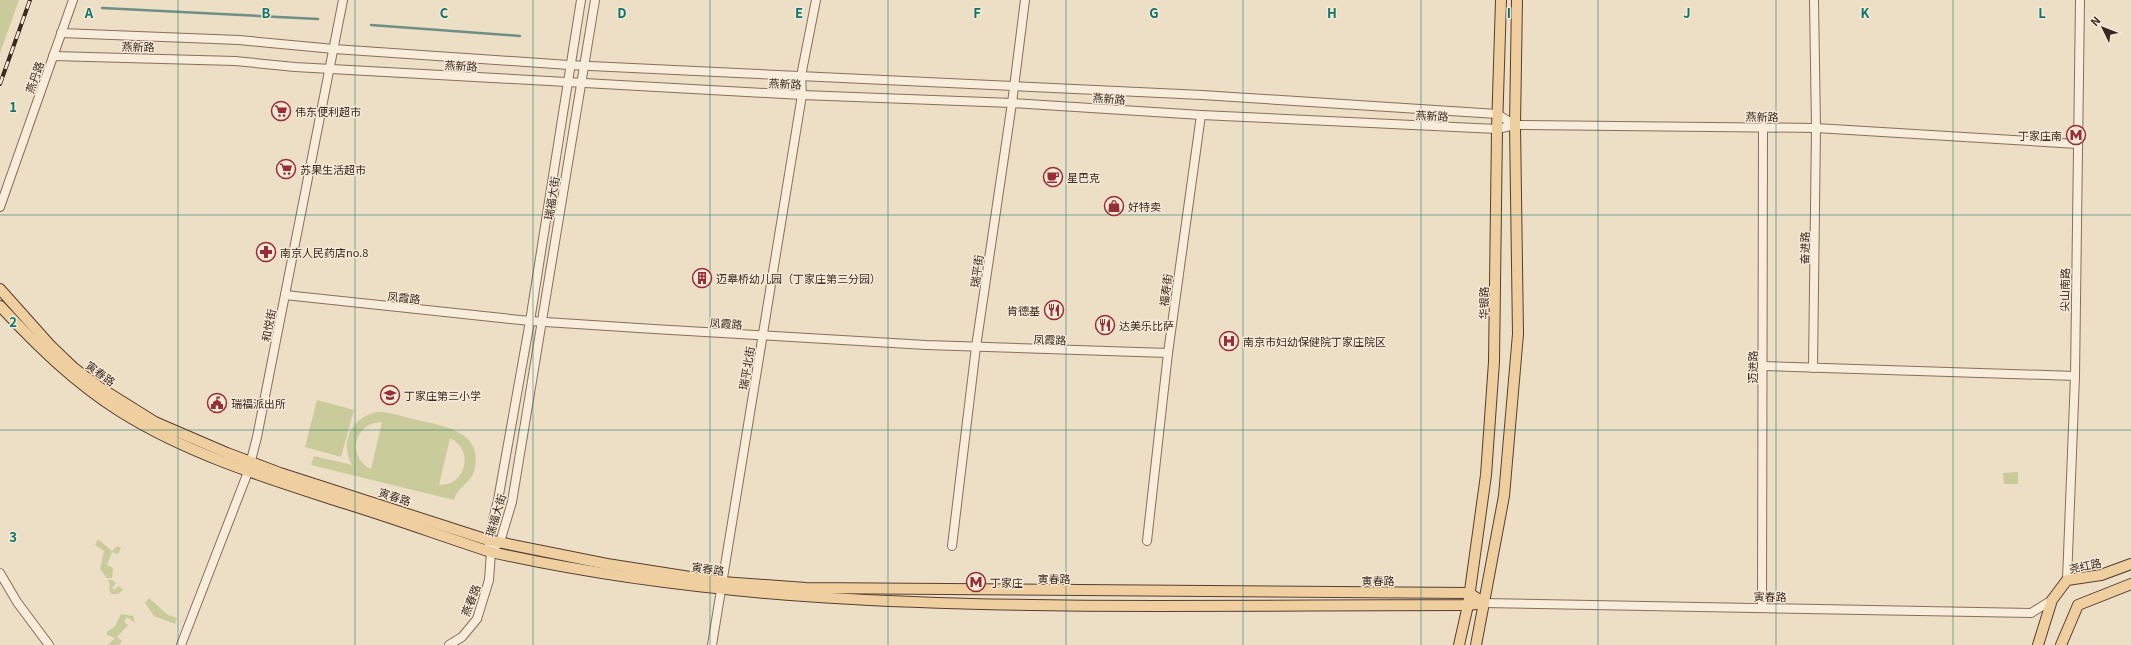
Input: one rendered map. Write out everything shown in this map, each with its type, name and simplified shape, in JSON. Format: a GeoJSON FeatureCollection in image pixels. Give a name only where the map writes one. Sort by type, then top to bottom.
{"type":"FeatureCollection","features":[{"type":"Feature","properties":{"kind":"main road","name":"华银路"},"geometry":{"type":"LineString","coordinates":[[1459,645],[1468,605],[1486,475],[1494,362],[1497,129],[1501,0]]}},
{"type":"Feature","properties":{"kind":"main road"},"geometry":{"type":"LineString","coordinates":[[1476,645],[1504,496],[1518,334],[1515,125],[1517,0]]}},
{"type":"Feature","properties":{"kind":"main road","name":"寅春路"},"geometry":{"type":"LineString","coordinates":[[0,289],[50,345],[74,368],[99,387],[155,422],[198,442],[280,473],[351,494],[488,540],[721,586],[806,588],[1469,593]]}},
{"type":"Feature","properties":{"kind":"main road","name":"寅春路"},"geometry":{"type":"LineString","coordinates":[[0,306],[59,365],[120,411],[193,450],[248,472],[491,552],[589,572],[810,597],[926,604],[1088,606],[1484,604]]}},
{"type":"Feature","properties":{"kind":"main road","name":"尧红路"},"geometry":{"type":"LineString","coordinates":[[2038,645],[2052,600],[2067,580],[2101,575],[2131,564]]}},
{"type":"Feature","properties":{"kind":"main road"},"geometry":{"type":"LineString","coordinates":[[2061,645],[2078,605],[2131,584]]}},
{"type":"Feature","properties":{"kind":"main road"},"geometry":{"type":"LineString","coordinates":[[1469,593],[1484,604]]}},
{"type":"Feature","properties":{"kind":"street","name":"燕丹路"},"geometry":{"type":"LineString","coordinates":[[0,207],[72,0]]}},
{"type":"Feature","properties":{"kind":"street","name":"和悦街"},"geometry":{"type":"LineString","coordinates":[[181,645],[251,462],[344,0]]}},
{"type":"Feature","properties":{"kind":"street","name":"瑞福大街"},"geometry":{"type":"LineString","coordinates":[[491,552],[488,540],[498,500],[530,321],[566,81],[581,0]]}},
{"type":"Feature","properties":{"kind":"street","name":"瑞福大街"},"geometry":{"type":"LineString","coordinates":[[491,552],[500,542],[512,502],[595,0]]}},
{"type":"Feature","properties":{"kind":"street","name":"瑞平北街"},"geometry":{"type":"LineString","coordinates":[[712,645],[802,95],[801,76],[816,0]]}},
{"type":"Feature","properties":{"kind":"street","name":"瑞平街"},"geometry":{"type":"LineString","coordinates":[[952,546],[976,347],[1012,103],[1025,0]]}},
{"type":"Feature","properties":{"kind":"street","name":"奋进路"},"geometry":{"type":"LineString","coordinates":[[1813,368],[1816,128],[1814,0]]}},
{"type":"Feature","properties":{"kind":"street","name":"尖山南路"},"geometry":{"type":"LineString","coordinates":[[2067,580],[2075,376],[2080,0]]}},
{"type":"Feature","properties":{"kind":"street","name":"燕新路"},"geometry":{"type":"LineString","coordinates":[[61,34],[238,40],[334,49],[569,65],[1202,95],[1498,114],[1515,125]]}},
{"type":"Feature","properties":{"kind":"street","name":"燕新路"},"geometry":{"type":"LineString","coordinates":[[53,56],[235,61],[330,69],[802,95],[1012,103],[1201,115],[1497,129],[1515,125],[1816,128],[2077,144]]}},
{"type":"Feature","properties":{"kind":"street","name":"福寿街"},"geometry":{"type":"LineString","coordinates":[[1147,540],[1168,353],[1201,115]]}},
{"type":"Feature","properties":{"kind":"street","name":"迈进路"},"geometry":{"type":"LineString","coordinates":[[1762,608],[1763,127]]}},
{"type":"Feature","properties":{"kind":"street","name":"凤霞路"},"geometry":{"type":"LineString","coordinates":[[285,295],[542,322],[763,336],[976,347],[1168,353]]}},
{"type":"Feature","properties":{"kind":"street"},"geometry":{"type":"LineString","coordinates":[[1763,366],[2075,376]]}},
{"type":"Feature","properties":{"kind":"street","name":"燕春路"},"geometry":{"type":"LineString","coordinates":[[449,645],[462,637],[477,619],[489,580],[491,552]]}},
{"type":"Feature","properties":{"kind":"street"},"geometry":{"type":"LineString","coordinates":[[0,573],[17,602],[49,645]]}},
{"type":"Feature","properties":{"kind":"street","name":"寅春路"},"geometry":{"type":"LineString","coordinates":[[1484,604],[2031,612],[2052,600]]}},
{"type":"Feature","properties":{"kind":"green space"},"geometry":{"type":"Polygon","coordinates":[[[0,0],[19,0],[0,53],[0,0]]]}},
{"type":"Feature","properties":{"kind":"green space"},"geometry":{"type":"Polygon","coordinates":[[[317,400],[354,410],[341,457],[305,447],[317,400]]]}},
{"type":"Feature","properties":{"kind":"green space"},"geometry":{"type":"Polygon","coordinates":[[[378,412],[398,415],[449,428],[459,432],[467,438],[473,446],[476,456],[475,468],[471,478],[458,492],[454,500],[311,465],[314,456],[352,465],[348,456],[347,448],[350,431],[355,424],[369,414],[378,412]],[[382,422],[372,424],[365,428],[357,441],[356,449],[358,457],[363,464],[371,469],[382,422]],[[450,438],[439,485],[448,484],[456,480],[461,474],[464,466],[465,458],[463,451],[458,444],[450,438]]]}},
{"type":"Feature","properties":{"kind":"green space"},"geometry":{"type":"Polygon","coordinates":[[[2018,472],[2018,484],[2004,484],[2003,473],[2018,472]]]}},
{"type":"Feature","properties":{"kind":"green space"},"geometry":{"type":"Polygon","coordinates":[[[98,539],[112,551],[117,546],[121,548],[118,554],[112,552],[107,565],[113,568],[112,578],[107,578],[100,569],[104,551],[95,545],[98,539]]]}},
{"type":"Feature","properties":{"kind":"green space"},"geometry":{"type":"Polygon","coordinates":[[[107,580],[112,580],[116,583],[112,588],[114,590],[119,586],[123,590],[118,594],[111,594],[109,589],[110,584],[107,580]]]}},
{"type":"Feature","properties":{"kind":"green space"},"geometry":{"type":"Polygon","coordinates":[[[149,598],[168,615],[177,618],[175,624],[154,616],[145,603],[149,598]]]}},
{"type":"Feature","properties":{"kind":"green space"},"geometry":{"type":"Polygon","coordinates":[[[121,614],[133,616],[135,623],[127,617],[124,622],[128,625],[117,637],[122,641],[119,645],[108,645],[115,638],[107,635],[107,632],[115,626],[121,614]]]}},
{"type":"Feature","properties":{"kind":"waterway"},"geometry":{"type":"LineString","coordinates":[[102,8],[318,19]]}},
{"type":"Feature","properties":{"kind":"waterway"},"geometry":{"type":"LineString","coordinates":[[371,25],[520,36]]}},
{"type":"Feature","properties":{"kind":"railway"},"geometry":{"type":"LineString","coordinates":[[0,84],[30,0]]}},
{"type":"Feature","properties":{"kind":"place","name":"伟东便利超市"},"geometry":{"type":"Point","coordinates":[281,111]}},
{"type":"Feature","properties":{"kind":"place","name":"丁家庄南"},"geometry":{"type":"Point","coordinates":[2076,135]}},
{"type":"Feature","properties":{"kind":"place","name":"苏果生活超市"},"geometry":{"type":"Point","coordinates":[286,169]}},
{"type":"Feature","properties":{"kind":"place","name":"星巴克"},"geometry":{"type":"Point","coordinates":[1053,177]}},
{"type":"Feature","properties":{"kind":"place","name":"好特卖"},"geometry":{"type":"Point","coordinates":[1114,206]}},
{"type":"Feature","properties":{"kind":"place","name":"南京人民药店no.8"},"geometry":{"type":"Point","coordinates":[266,252]}},
{"type":"Feature","properties":{"kind":"place","name":"迈皋桥幼儿园（丁家庄第三分园）"},"geometry":{"type":"Point","coordinates":[702,278]}},
{"type":"Feature","properties":{"kind":"place","name":"肯德基"},"geometry":{"type":"Point","coordinates":[1054,310]}},
{"type":"Feature","properties":{"kind":"place","name":"达美乐比萨"},"geometry":{"type":"Point","coordinates":[1105,325]}},
{"type":"Feature","properties":{"kind":"place","name":"南京市妇幼保健院丁家庄院区"},"geometry":{"type":"Point","coordinates":[1229,341]}},
{"type":"Feature","properties":{"kind":"place","name":"丁家庄第三小学"},"geometry":{"type":"Point","coordinates":[390,395]}},
{"type":"Feature","properties":{"kind":"place","name":"瑞福派出所"},"geometry":{"type":"Point","coordinates":[217,403]}},
{"type":"Feature","properties":{"kind":"place","name":"丁家庄"},"geometry":{"type":"Point","coordinates":[976,582]}}]}
